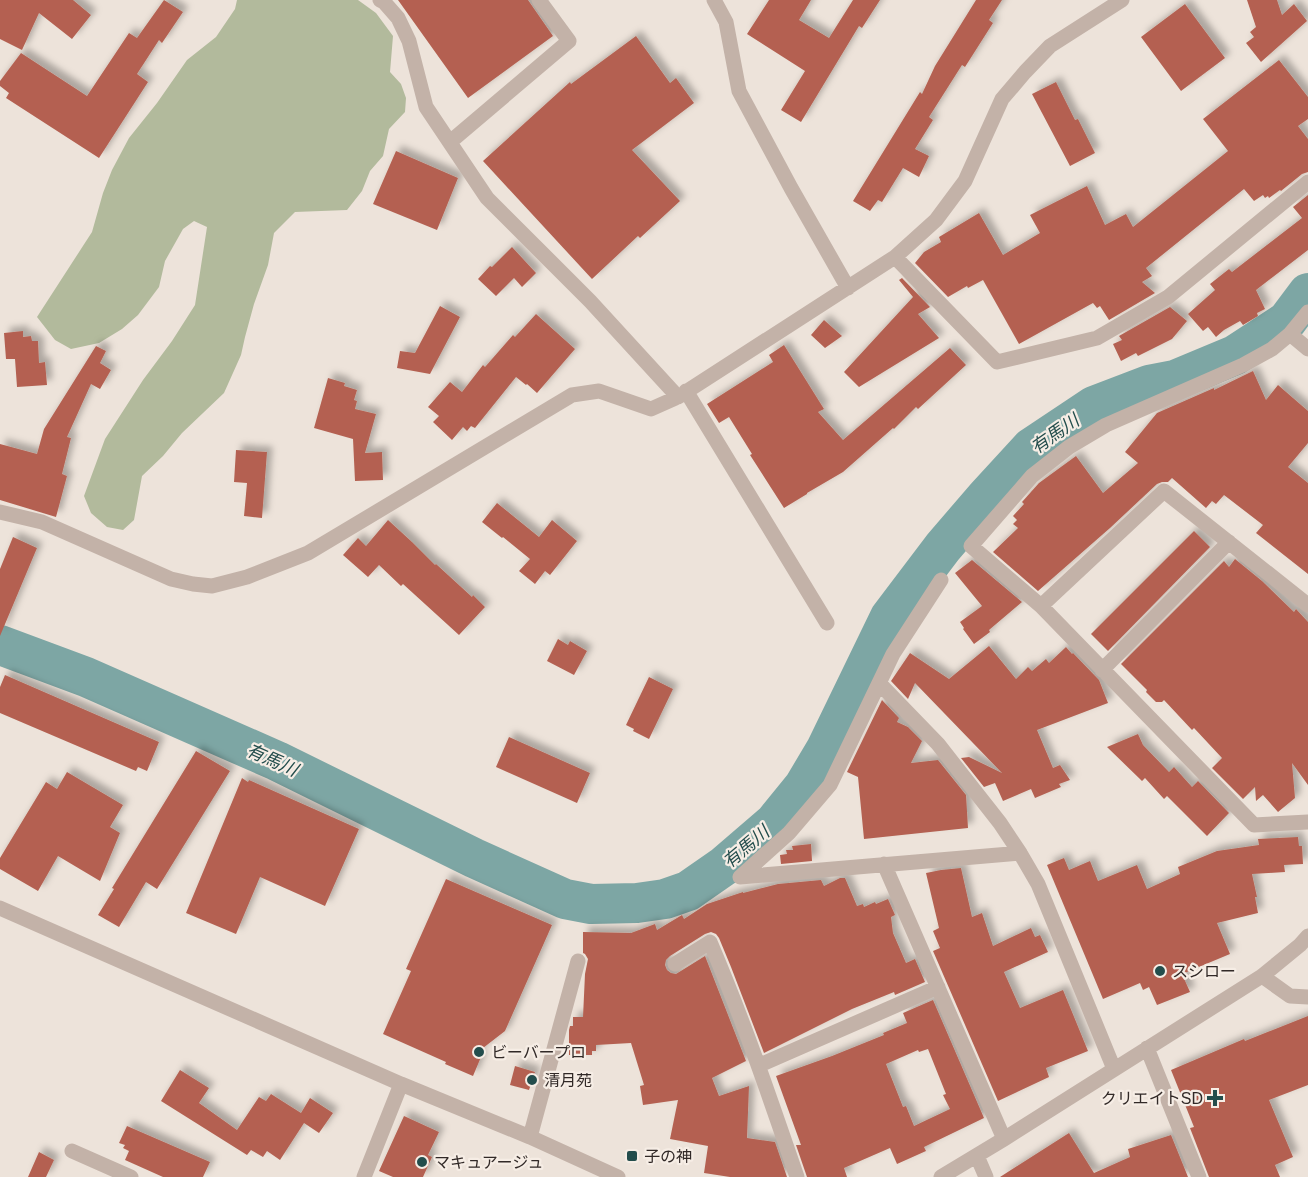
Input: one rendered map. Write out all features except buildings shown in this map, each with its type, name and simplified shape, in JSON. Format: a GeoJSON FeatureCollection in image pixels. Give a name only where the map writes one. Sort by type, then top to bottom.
{"type":"FeatureCollection","features":[{"type":"Feature","properties":{"kind":"street"},"geometry":{"type":"LineString","coordinates":[[380,0],[398,18],[409,41],[426,107],[487,198],[682,394],[827,623]]}},
{"type":"Feature","properties":{"kind":"street"},"geometry":{"type":"LineString","coordinates":[[450,142],[569,41],[539,0]]}},
{"type":"Feature","properties":{"kind":"street"},"geometry":{"type":"LineString","coordinates":[[714,0],[726,22],[739,91],[848,288]]}},
{"type":"Feature","properties":{"kind":"street"},"geometry":{"type":"LineString","coordinates":[[0,512],[42,522],[171,579],[193,585],[212,586],[247,577],[308,553],[572,395],[599,391],[651,409],[682,394],[895,257],[936,220],[965,181],[1002,99],[1025,72],[1050,46],[1122,0]]}},
{"type":"Feature","properties":{"kind":"street"},"geometry":{"type":"LineString","coordinates":[[895,257],[997,362],[1097,338],[1158,303],[1308,182]]}},
{"type":"Feature","properties":{"kind":"street"},"geometry":{"type":"LineString","coordinates":[[1308,312],[1290,334],[1272,349],[1243,365],[1106,425],[1069,447],[1032,476],[971,546],[1041,606],[1254,825],[1308,822]]}},
{"type":"Feature","properties":{"kind":"street"},"geometry":{"type":"LineString","coordinates":[[1290,334],[1308,349]]}},
{"type":"Feature","properties":{"kind":"street"},"geometry":{"type":"LineString","coordinates":[[1041,606],[1164,491],[1308,605]]}},
{"type":"Feature","properties":{"kind":"street"},"geometry":{"type":"LineString","coordinates":[[1102,670],[1229,542]]}},
{"type":"Feature","properties":{"kind":"street"},"geometry":{"type":"LineString","coordinates":[[941,580],[893,654],[830,785],[789,834],[740,877],[1020,853]]}},
{"type":"Feature","properties":{"kind":"street"},"geometry":{"type":"LineString","coordinates":[[879,683],[938,744],[1000,823],[1020,853],[1038,884],[1114,1069]]}},
{"type":"Feature","properties":{"kind":"street"},"geometry":{"type":"LineString","coordinates":[[884,864],[1004,1139]]}},
{"type":"Feature","properties":{"kind":"street"},"geometry":{"type":"LineString","coordinates":[[0,908],[618,1177]]}},
{"type":"Feature","properties":{"kind":"street"},"geometry":{"type":"LineString","coordinates":[[941,1177],[1262,976],[1308,936]]}},
{"type":"Feature","properties":{"kind":"street"},"geometry":{"type":"LineString","coordinates":[[675,964],[710,942],[759,1065],[797,1177]]}},
{"type":"Feature","properties":{"kind":"street"},"geometry":{"type":"LineString","coordinates":[[530,1137],[578,961]]}},
{"type":"Feature","properties":{"kind":"street"},"geometry":{"type":"LineString","coordinates":[[1262,976],[1290,996],[1308,997]]}},
{"type":"Feature","properties":{"kind":"street"},"geometry":{"type":"LineString","coordinates":[[759,1065],[938,987]]}},
{"type":"Feature","properties":{"kind":"street"},"geometry":{"type":"LineString","coordinates":[[1147,1048],[1199,1177]]}},
{"type":"Feature","properties":{"kind":"street"},"geometry":{"type":"LineString","coordinates":[[364,1177],[401,1084]]}},
{"type":"Feature","properties":{"kind":"street"},"geometry":{"type":"LineString","coordinates":[[72,1152],[131,1177]]}},
{"type":"Feature","properties":{"kind":"street"},"geometry":{"type":"LineString","coordinates":[[977,1156],[986,1177]]}},
{"type":"Feature","properties":{"kind":"green space"},"geometry":{"type":"Polygon","coordinates":[[[237,0],[358,0],[376,13],[393,36],[390,72],[401,84],[406,98],[405,112],[389,129],[383,156],[370,171],[362,191],[347,210],[295,212],[274,233],[268,265],[254,304],[241,355],[224,393],[142,476],[134,520],[123,530],[107,527],[91,513],[84,496],[105,439],[195,305],[207,227],[194,221],[183,229],[165,261],[159,287],[138,315],[122,329],[99,343],[71,349],[55,340],[37,317],[92,232],[112,170],[129,138],[187,60],[216,37],[235,9],[237,0]]]}},
{"type":"Feature","properties":{"kind":"waterway","name":"有馬川"},"geometry":{"type":"LineString","coordinates":[[0,645],[86,677],[277,761],[474,858],[565,899],[591,904],[637,903],[665,899],[688,891],[724,866],[774,823],[804,786],[826,749],[890,617],[943,547],[1031,448],[1094,406],[1149,385],[1175,380],[1235,355],[1287,321],[1308,293]]}},
{"type":"Feature","properties":{"kind":"place","name":"スシロー"},"geometry":{"type":"Point","coordinates":[1160,971]}},
{"type":"Feature","properties":{"kind":"place","name":"ビーバープロ"},"geometry":{"type":"Point","coordinates":[479,1052]}},
{"type":"Feature","properties":{"kind":"place","name":"清月苑"},"geometry":{"type":"Point","coordinates":[532,1080]}},
{"type":"Feature","properties":{"kind":"place","name":"クリエイトSD"},"geometry":{"type":"Point","coordinates":[1215,1098]}},
{"type":"Feature","properties":{"kind":"place","name":"子の神"},"geometry":{"type":"Point","coordinates":[632,1156]}},
{"type":"Feature","properties":{"kind":"place","name":"マキュアージュ"},"geometry":{"type":"Point","coordinates":[422,1162]}}]}
